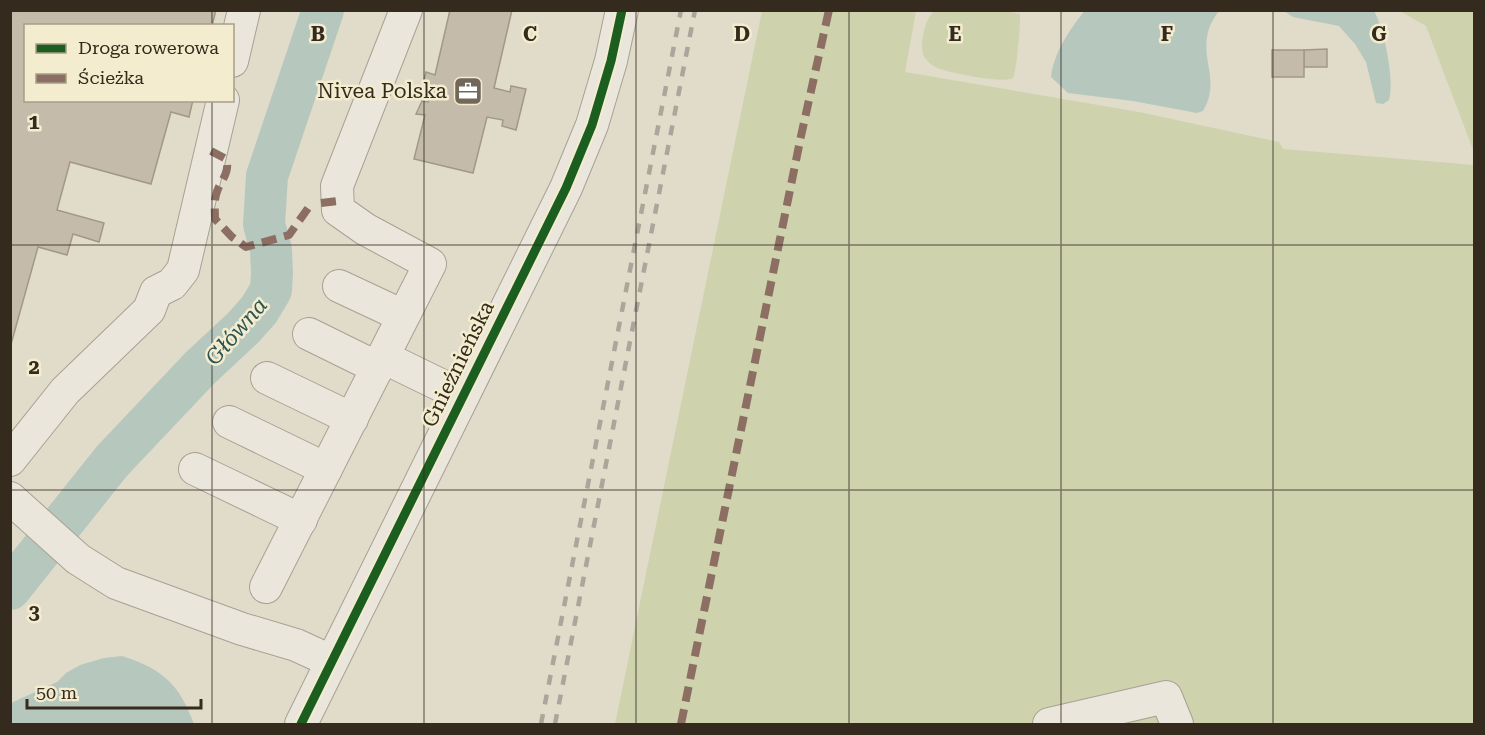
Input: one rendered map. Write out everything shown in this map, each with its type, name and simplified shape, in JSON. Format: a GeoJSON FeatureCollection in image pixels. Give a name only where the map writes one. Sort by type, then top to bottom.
{"type":"FeatureCollection","features":[{"type":"Feature","properties":{"kind":"street"},"geometry":{"type":"LineString","coordinates":[[234,52],[244,10]]}},
{"type":"Feature","properties":{"kind":"street","name":"Gnieźnieńska"},"geometry":{"type":"LineString","coordinates":[[301,724],[566,188],[592,125],[611,61],[622,10]]}},
{"type":"Feature","properties":{"kind":"street"},"geometry":{"type":"LineString","coordinates":[[266,587],[430,264],[365,229],[338,210],[337,186],[400,13]]}},
{"type":"Feature","properties":{"kind":"street"},"geometry":{"type":"LineString","coordinates":[[10,460],[65,391],[149,310],[156,292],[172,284],[183,270],[223,102]]}},
{"type":"Feature","properties":{"kind":"street"},"geometry":{"type":"LineString","coordinates":[[339,286],[404,316]]}},
{"type":"Feature","properties":{"kind":"street"},"geometry":{"type":"LineString","coordinates":[[309,334],[463,396]]}},
{"type":"Feature","properties":{"kind":"street"},"geometry":{"type":"LineString","coordinates":[[267,378],[352,419]]}},
{"type":"Feature","properties":{"kind":"street"},"geometry":{"type":"LineString","coordinates":[[229,422],[326,469]]}},
{"type":"Feature","properties":{"kind":"street"},"geometry":{"type":"LineString","coordinates":[[195,469],[301,520]]}},
{"type":"Feature","properties":{"kind":"street"},"geometry":{"type":"LineString","coordinates":[[10,498],[78,559],[116,582],[296,645],[331,661]]}},
{"type":"Feature","properties":{"kind":"street"},"geometry":{"type":"LineString","coordinates":[[1049,724],[1166,697],[1177,724]]}},
{"type":"Feature","properties":{"kind":"green space"},"geometry":{"type":"Polygon","coordinates":[[[1002,10],[1020,14],[1016,68],[1013,78],[1000,80],[955,73],[936,67],[923,55],[923,34],[934,11],[1002,10]]]}},
{"type":"Feature","properties":{"kind":"green space"},"geometry":{"type":"Polygon","coordinates":[[[762,11],[916,11],[905,72],[1139,112],[1279,142],[1283,149],[1474,165],[1474,724],[615,724],[762,11]]]}},
{"type":"Feature","properties":{"kind":"green space"},"geometry":{"type":"Polygon","coordinates":[[[1400,11],[1474,11],[1474,152],[1426,26],[1400,11]]]}},
{"type":"Feature","properties":{"kind":"shaded area"},"geometry":{"type":"Polygon","coordinates":[[[1085,10],[1219,11],[1207,38],[1211,86],[1203,111],[1197,113],[1133,101],[1068,93],[1051,77],[1055,59],[1063,42],[1085,10]]]}},
{"type":"Feature","properties":{"kind":"shaded area"},"geometry":{"type":"Polygon","coordinates":[[[1284,11],[1374,11],[1388,55],[1391,80],[1389,100],[1383,104],[1376,103],[1366,62],[1355,44],[1339,26],[1293,17],[1284,11]]]}},
{"type":"Feature","properties":{"kind":"shaded area"},"geometry":{"type":"Polygon","coordinates":[[[122,656],[148,666],[168,680],[182,698],[194,724],[11,724],[11,703],[57,682],[66,673],[80,665],[104,658],[122,656]]]}},
{"type":"Feature","properties":{"kind":"building"},"geometry":{"type":"Polygon","coordinates":[[[10,10],[216,10],[212,24],[24,24],[24,102],[193,102],[189,117],[171,112],[151,184],[70,162],[57,210],[104,223],[99,242],[73,234],[67,255],[38,247],[10,348],[10,10]]]}},
{"type":"Feature","properties":{"kind":"building","name":"Nivea Polska"},"geometry":{"type":"Polygon","coordinates":[[[450,10],[512,10],[494,88],[510,92],[511,86],[526,89],[516,130],[502,126],[503,120],[487,117],[473,173],[414,159],[425,115],[416,114],[422,101],[428,102],[432,86],[423,84],[426,72],[435,75],[450,10]]]}},
{"type":"Feature","properties":{"kind":"building"},"geometry":{"type":"Polygon","coordinates":[[[1327,49],[1327,67],[1304,67],[1304,50],[1327,49]]]}},
{"type":"Feature","properties":{"kind":"building"},"geometry":{"type":"Polygon","coordinates":[[[1272,50],[1304,50],[1304,77],[1272,77],[1272,50]]]}},
{"type":"Feature","properties":{"kind":"waterway","name":"Główna"},"geometry":{"type":"LineString","coordinates":[[10,589],[112,461],[200,368],[243,328],[259,310],[271,290],[271,250],[264,224],[267,176],[323,10]]}},
{"type":"Feature","properties":{"kind":"railway"},"geometry":{"type":"LineString","coordinates":[[541,724],[681,10]]}},
{"type":"Feature","properties":{"kind":"railway"},"geometry":{"type":"LineString","coordinates":[[555,724],[695,10]]}},
{"type":"Feature","properties":{"kind":"marked path"},"geometry":{"type":"LineString","coordinates":[[681,724],[801,136],[829,10]]}},
{"type":"Feature","properties":{"kind":"marked path"},"geometry":{"type":"LineString","coordinates":[[211,151],[226,159],[227,164],[226,173],[215,198],[215,219],[232,237],[246,247],[289,235],[311,204]]}},
{"type":"Feature","properties":{"kind":"marked path"},"geometry":{"type":"LineString","coordinates":[[321,203],[338,201]]}},
{"type":"Feature","properties":{"kind":"cycle path"},"geometry":{"type":"LineString","coordinates":[[301,724],[566,188],[592,125],[611,61],[622,10]]}},
{"type":"Feature","properties":{"kind":"place","name":"Nivea Polska"},"geometry":{"type":"Point","coordinates":[468,91]}}]}
